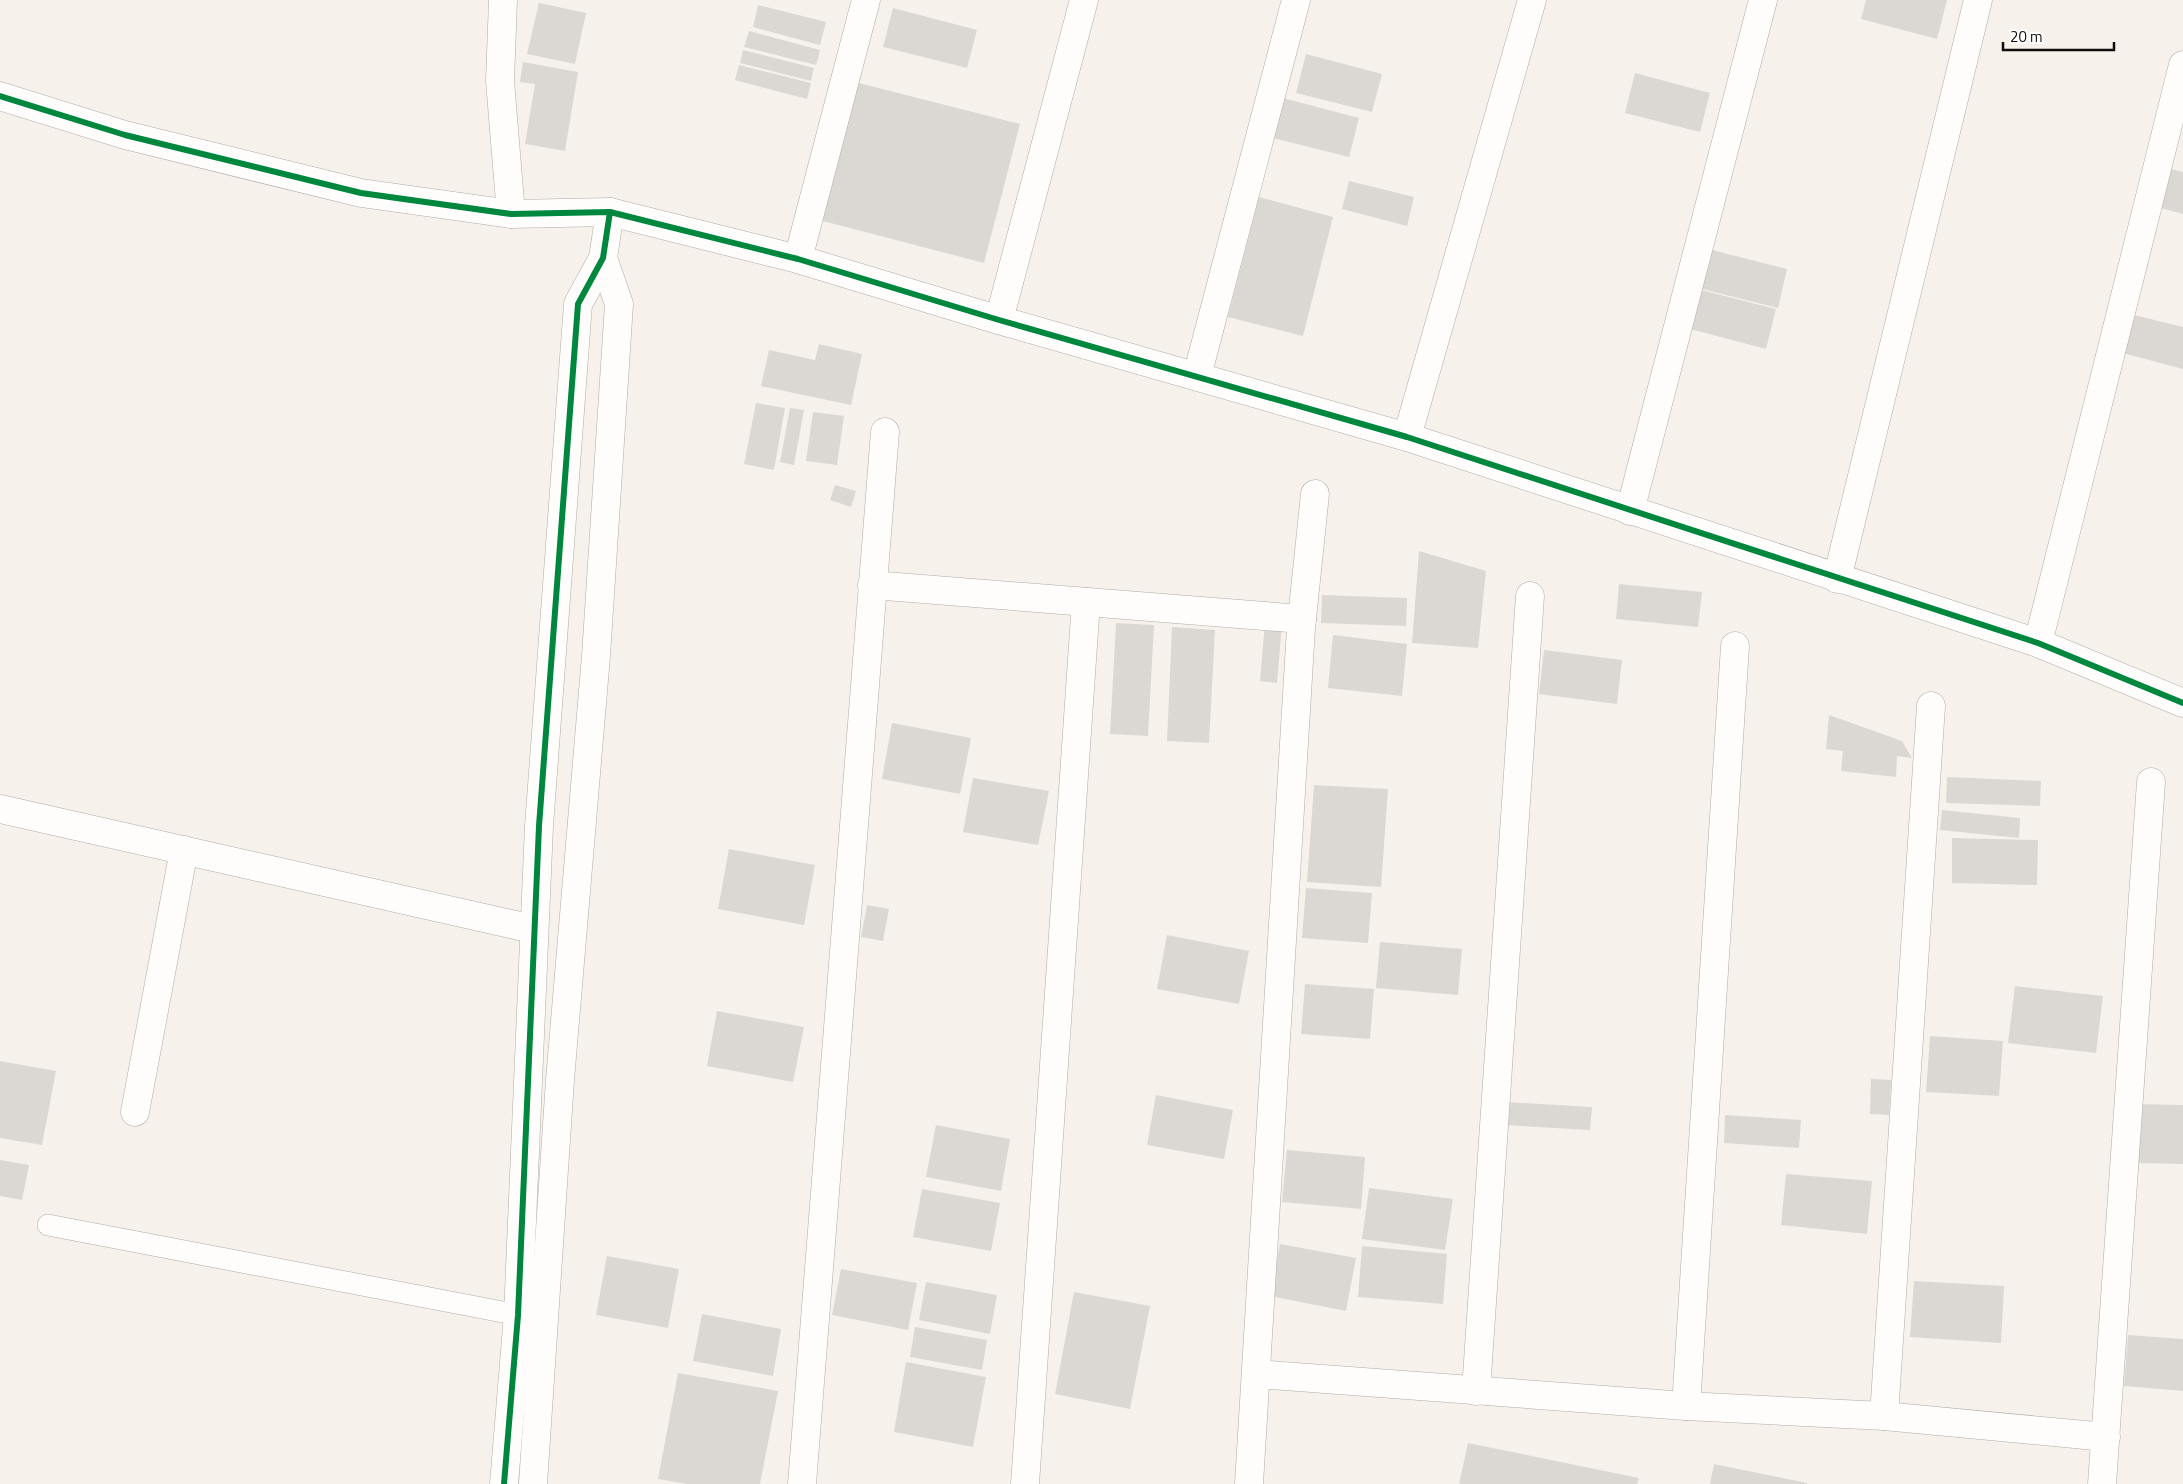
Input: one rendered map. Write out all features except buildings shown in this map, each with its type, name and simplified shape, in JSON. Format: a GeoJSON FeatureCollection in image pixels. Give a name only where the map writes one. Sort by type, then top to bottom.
{"type":"FeatureCollection","features":[{"type":"Feature","properties":{"kind":"street"},"geometry":{"type":"LineString","coordinates":[[503,0],[500,81],[511,214]]}},
{"type":"Feature","properties":{"kind":"street"},"geometry":{"type":"LineString","coordinates":[[798,259],[866,0]]}},
{"type":"Feature","properties":{"kind":"street"},"geometry":{"type":"LineString","coordinates":[[999,320],[1084,0]]}},
{"type":"Feature","properties":{"kind":"street"},"geometry":{"type":"LineString","coordinates":[[1197,376],[1296,0]]}},
{"type":"Feature","properties":{"kind":"street"},"geometry":{"type":"LineString","coordinates":[[1407,437],[1532,0]]}},
{"type":"Feature","properties":{"kind":"street"},"geometry":{"type":"LineString","coordinates":[[1630,511],[1763,0]]}},
{"type":"Feature","properties":{"kind":"street"},"geometry":{"type":"LineString","coordinates":[[1837,579],[1978,0]]}},
{"type":"Feature","properties":{"kind":"street"},"geometry":{"type":"LineString","coordinates":[[2038,643],[2183,65]]}},
{"type":"Feature","properties":{"kind":"street"},"geometry":{"type":"LineString","coordinates":[[0,96],[125,135],[361,193],[511,214],[610,212],[798,259],[999,320],[1407,437],[1837,579],[2038,643],[2183,703]]}},
{"type":"Feature","properties":{"kind":"street"},"geometry":{"type":"LineString","coordinates":[[533,1484],[531,1317],[534,929],[539,826],[578,304],[604,258],[610,212]]}},
{"type":"Feature","properties":{"kind":"street"},"geometry":{"type":"LineString","coordinates":[[504,1484],[531,1317],[560,1080],[596,656],[619,304],[604,258]]}},
{"type":"Feature","properties":{"kind":"street"},"geometry":{"type":"LineString","coordinates":[[802,1484],[885,432]]}},
{"type":"Feature","properties":{"kind":"street"},"geometry":{"type":"LineString","coordinates":[[1249,1484],[1302,619],[1315,494]]}},
{"type":"Feature","properties":{"kind":"street"},"geometry":{"type":"LineString","coordinates":[[872,585],[1302,619]]}},
{"type":"Feature","properties":{"kind":"street"},"geometry":{"type":"LineString","coordinates":[[1476,1391],[1530,596]]}},
{"type":"Feature","properties":{"kind":"street"},"geometry":{"type":"LineString","coordinates":[[1025,1484],[1086,602]]}},
{"type":"Feature","properties":{"kind":"street"},"geometry":{"type":"LineString","coordinates":[[1686,1406],[1735,646]]}},
{"type":"Feature","properties":{"kind":"street"},"geometry":{"type":"LineString","coordinates":[[1884,1416],[1931,706]]}},
{"type":"Feature","properties":{"kind":"street"},"geometry":{"type":"LineString","coordinates":[[2102,1484],[2151,782]]}},
{"type":"Feature","properties":{"kind":"street"},"geometry":{"type":"LineString","coordinates":[[0,808],[534,929]]}},
{"type":"Feature","properties":{"kind":"street"},"geometry":{"type":"LineString","coordinates":[[135,1112],[184,850]]}},
{"type":"Feature","properties":{"kind":"street"},"geometry":{"type":"LineString","coordinates":[[1257,1374],[1686,1406],[1884,1416],[2106,1437]]}},
{"type":"Feature","properties":{"kind":"lane"},"geometry":{"type":"LineString","coordinates":[[48,1224],[531,1317]]}},
{"type":"Feature","properties":{"kind":"cycle path"},"geometry":{"type":"LineString","coordinates":[[0,96],[125,135],[361,193],[511,214],[610,212],[798,259],[999,320],[1407,437],[2038,643],[2183,703]]}},
{"type":"Feature","properties":{"kind":"cycle path"},"geometry":{"type":"LineString","coordinates":[[504,1484],[518,1315],[539,826],[578,304],[603,258],[610,212]]}}]}
